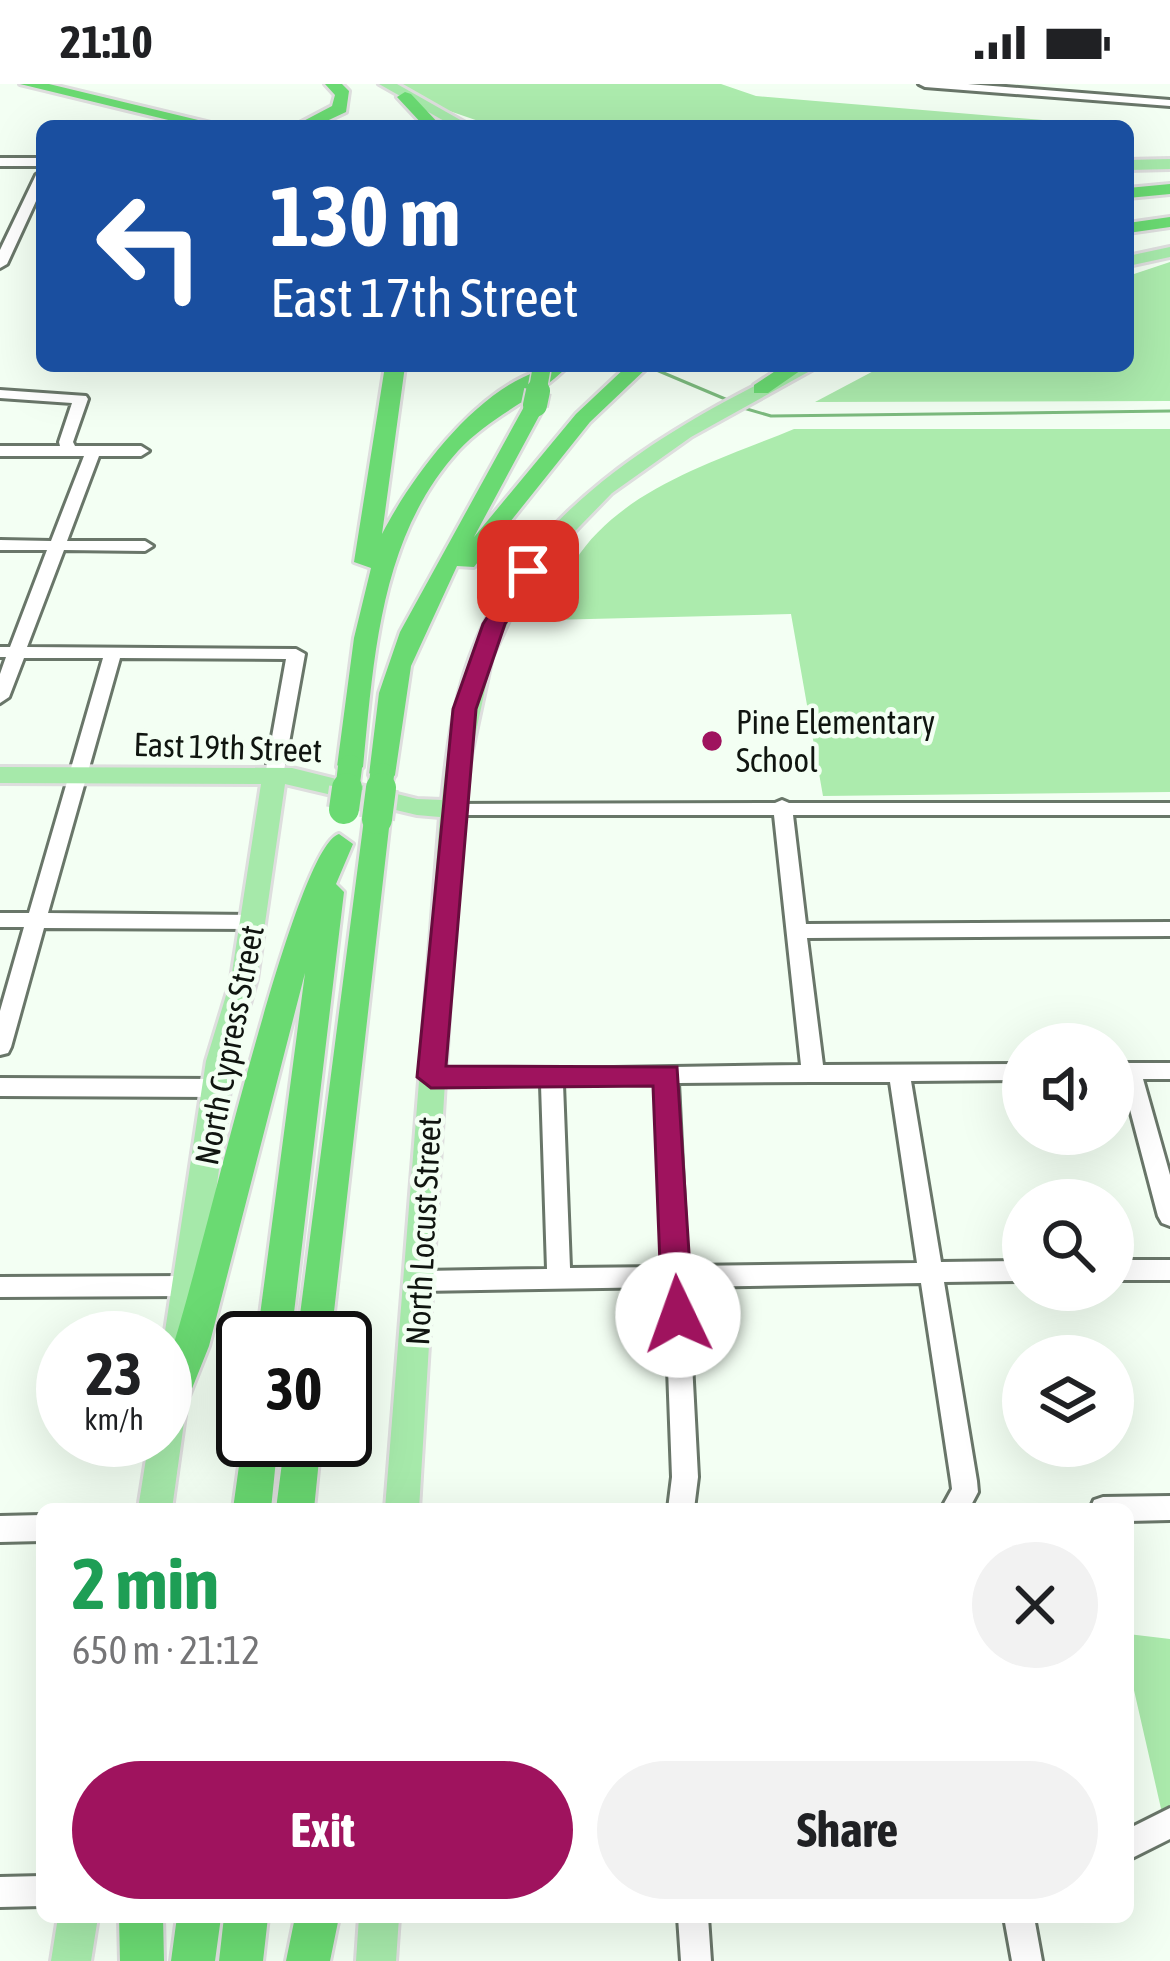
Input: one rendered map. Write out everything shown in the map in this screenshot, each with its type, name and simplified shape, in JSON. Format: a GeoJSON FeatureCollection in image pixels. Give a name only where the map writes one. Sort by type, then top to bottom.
{"type":"FeatureCollection","features":[{"type":"Feature","properties":{"kind":"highway"},"geometry":{"type":"LineString","coordinates":[[315,120],[340,109],[344,94],[333,84]]}},
{"type":"Feature","properties":{"kind":"highway"},"geometry":{"type":"LineString","coordinates":[[19,87],[187,120]]}},
{"type":"Feature","properties":{"kind":"highway"},"geometry":{"type":"LineString","coordinates":[[19,87],[117,120]]}},
{"type":"Feature","properties":{"kind":"highway"},"geometry":{"type":"LineString","coordinates":[[405,97],[427,120]]}},
{"type":"Feature","properties":{"kind":"highway"},"geometry":{"type":"LineString","coordinates":[[1134,182],[1170,185]]}},
{"type":"Feature","properties":{"kind":"highway"},"geometry":{"type":"LineString","coordinates":[[1134,193],[1170,185]]}},
{"type":"Feature","properties":{"kind":"highway"},"geometry":{"type":"LineString","coordinates":[[1134,210],[1170,207]]}},
{"type":"Feature","properties":{"kind":"highway"},"geometry":{"type":"LineString","coordinates":[[1134,227],[1170,223]]}},
{"type":"Feature","properties":{"kind":"highway"},"geometry":{"type":"LineString","coordinates":[[368,610],[362,587],[395,372]]}},
{"type":"Feature","properties":{"kind":"highway"},"geometry":{"type":"LineString","coordinates":[[317,1311],[387,719],[398,669],[439,577],[515,451],[535,405],[541,372]]}},
{"type":"Feature","properties":{"kind":"highway"},"geometry":{"type":"LineString","coordinates":[[277,1311],[368,610],[386,543],[434,463],[494,406],[548,372]]}},
{"type":"Feature","properties":{"kind":"highway"},"geometry":{"type":"LineString","coordinates":[[424,613],[583,418],[632,372]]}},
{"type":"Feature","properties":{"kind":"highway"},"geometry":{"type":"LineString","coordinates":[[754,393],[787,372]]}},
{"type":"Feature","properties":{"kind":"highway"},"geometry":{"type":"LineString","coordinates":[[192,1339],[302,930],[339,844]]}},
{"type":"Feature","properties":{"kind":"highway"},"geometry":{"type":"LineString","coordinates":[[141,1923],[142,1961]]}},
{"type":"Feature","properties":{"kind":"highway"},"geometry":{"type":"LineString","coordinates":[[193,1961],[198,1923]]}},
{"type":"Feature","properties":{"kind":"highway"},"geometry":{"type":"LineString","coordinates":[[241,1961],[245,1923]]}},
{"type":"Feature","properties":{"kind":"highway"},"geometry":{"type":"LineString","coordinates":[[308,1961],[316,1923]]}},
{"type":"Feature","properties":{"kind":"main road"},"geometry":{"type":"LineString","coordinates":[[386,84],[452,120]]}},
{"type":"Feature","properties":{"kind":"main road"},"geometry":{"type":"LineString","coordinates":[[1134,165],[1170,164]]}},
{"type":"Feature","properties":{"kind":"main road"},"geometry":{"type":"LineString","coordinates":[[1134,260],[1170,252]]}},
{"type":"Feature","properties":{"kind":"main road","name":"North Locust Street"},"geometry":{"type":"LineString","coordinates":[[403,1503],[453,809],[472,676],[511,595],[584,508],[640,464],[754,393],[798,372]]}},
{"type":"Feature","properties":{"kind":"main road","name":"East 19th Street"},"geometry":{"type":"LineString","coordinates":[[0,776],[305,777],[417,807],[453,809]]}},
{"type":"Feature","properties":{"kind":"main road","name":"North Cypress Street"},"geometry":{"type":"LineString","coordinates":[[184,1311],[217,1088],[254,922],[274,776]]}},
{"type":"Feature","properties":{"kind":"main road","name":"North Cypress Street"},"geometry":{"type":"LineString","coordinates":[[156,1503],[161,1467]]}},
{"type":"Feature","properties":{"kind":"main road"},"geometry":{"type":"LineString","coordinates":[[71,1961],[77,1923]]}},
{"type":"Feature","properties":{"kind":"main road"},"geometry":{"type":"LineString","coordinates":[[376,1961],[379,1923]]}},
{"type":"Feature","properties":{"kind":"street"},"geometry":{"type":"LineString","coordinates":[[925,84],[1170,103]]}},
{"type":"Feature","properties":{"kind":"street"},"geometry":{"type":"LineString","coordinates":[[0,162],[36,162]]}},
{"type":"Feature","properties":{"kind":"street"},"geometry":{"type":"LineString","coordinates":[[0,264],[36,188]]}},
{"type":"Feature","properties":{"kind":"street"},"geometry":{"type":"LineString","coordinates":[[0,394],[73,395],[82,401],[66,442],[69,451]]}},
{"type":"Feature","properties":{"kind":"street"},"geometry":{"type":"LineString","coordinates":[[0,451],[141,451]]}},
{"type":"Feature","properties":{"kind":"street"},"geometry":{"type":"LineString","coordinates":[[0,697],[8,652],[93,452]]}},
{"type":"Feature","properties":{"kind":"street"},"geometry":{"type":"LineString","coordinates":[[0,545],[145,546]]}},
{"type":"Feature","properties":{"kind":"street"},"geometry":{"type":"LineString","coordinates":[[0,1047],[113,652],[8,652]]}},
{"type":"Feature","properties":{"kind":"street","name":"North Cypress Street"},"geometry":{"type":"LineString","coordinates":[[113,652],[296,654],[274,776]]}},
{"type":"Feature","properties":{"kind":"street"},"geometry":{"type":"LineString","coordinates":[[782,806],[813,1074]]}},
{"type":"Feature","properties":{"kind":"street","name":"East 19th Street"},"geometry":{"type":"LineString","coordinates":[[453,809],[1170,809]]}},
{"type":"Feature","properties":{"kind":"street"},"geometry":{"type":"LineString","coordinates":[[0,920],[254,922]]}},
{"type":"Feature","properties":{"kind":"street"},"geometry":{"type":"LineString","coordinates":[[796,931],[1170,929]]}},
{"type":"Feature","properties":{"kind":"street"},"geometry":{"type":"LineString","coordinates":[[1134,1071],[1170,1071]]}},
{"type":"Feature","properties":{"kind":"street"},"geometry":{"type":"LineString","coordinates":[[431,1077],[1002,1072]]}},
{"type":"Feature","properties":{"kind":"street"},"geometry":{"type":"LineString","coordinates":[[899,1073],[964,1481],[965,1492],[958,1503]]}},
{"type":"Feature","properties":{"kind":"street"},"geometry":{"type":"LineString","coordinates":[[667,1075],[685,1477],[682,1503]]}},
{"type":"Feature","properties":{"kind":"street"},"geometry":{"type":"LineString","coordinates":[[552,1076],[559,1277]]}},
{"type":"Feature","properties":{"kind":"street"},"geometry":{"type":"LineString","coordinates":[[0,1088],[217,1088]]}},
{"type":"Feature","properties":{"kind":"street"},"geometry":{"type":"LineString","coordinates":[[1134,1107],[1170,1216]]}},
{"type":"Feature","properties":{"kind":"street"},"geometry":{"type":"LineString","coordinates":[[1134,1270],[1170,1270]]}},
{"type":"Feature","properties":{"kind":"street"},"geometry":{"type":"LineString","coordinates":[[422,1281],[1002,1271]]}},
{"type":"Feature","properties":{"kind":"street"},"geometry":{"type":"LineString","coordinates":[[0,1286],[187,1286]]}},
{"type":"Feature","properties":{"kind":"street"},"geometry":{"type":"LineString","coordinates":[[1134,1509],[1170,1508]]}},
{"type":"Feature","properties":{"kind":"street"},"geometry":{"type":"LineString","coordinates":[[0,1529],[36,1528]]}},
{"type":"Feature","properties":{"kind":"street"},"geometry":{"type":"LineString","coordinates":[[1134,1842],[1170,1823]]}},
{"type":"Feature","properties":{"kind":"street"},"geometry":{"type":"LineString","coordinates":[[0,1892],[36,1891]]}},
{"type":"Feature","properties":{"kind":"street"},"geometry":{"type":"LineString","coordinates":[[694,1923],[696,1961]]}},
{"type":"Feature","properties":{"kind":"street"},"geometry":{"type":"LineString","coordinates":[[1020,1923],[1027,1961]]}},
{"type":"Feature","properties":{"kind":"green space"},"geometry":{"type":"Polygon","coordinates":[[[400,84],[721,84],[756,96],[1043,120],[476,120],[432,105],[400,84]]]}},
{"type":"Feature","properties":{"kind":"green space"},"geometry":{"type":"Polygon","coordinates":[[[1170,262],[1170,401],[815,402],[872,372],[1134,372],[1134,274],[1170,262]]]}},
{"type":"Feature","properties":{"kind":"green space"},"geometry":{"type":"Polygon","coordinates":[[[794,429],[1170,429],[1170,792],[823,796],[791,614],[548,620],[575,561],[618,514],[674,479],[794,429]]]}},
{"type":"Feature","properties":{"kind":"green space"},"geometry":{"type":"Polygon","coordinates":[[[1134,1635],[1170,1639],[1170,1823],[1165,1826],[1134,1690],[1134,1635]]]}},
{"type":"Feature","properties":{"kind":"waterway"},"geometry":{"type":"LineString","coordinates":[[661,372],[730,401]]}},
{"type":"Feature","properties":{"kind":"waterway"},"geometry":{"type":"LineString","coordinates":[[740,407],[771,416],[1170,411]]}},
{"type":"Feature","properties":{"kind":"place","name":"Pine Elementary School"},"geometry":{"type":"Point","coordinates":[712,741]}},
{"type":"Feature","properties":{"kind":"route"},"geometry":{"type":"LineString","coordinates":[[528,571],[494,624],[472,676],[465,709],[431,1077],[667,1075],[678,1315]]}}]}
